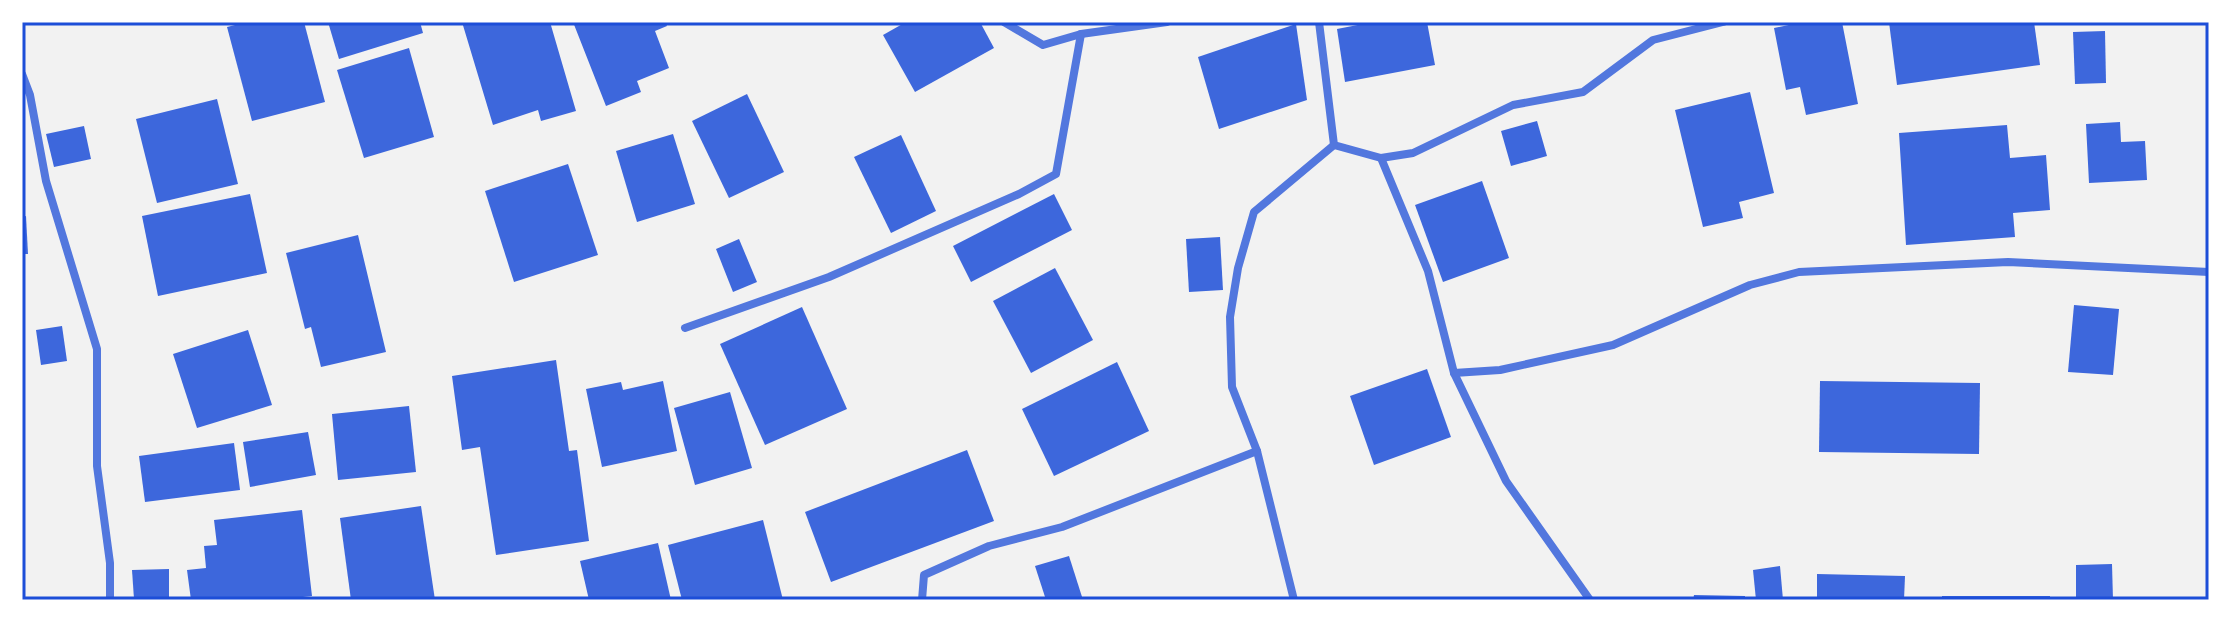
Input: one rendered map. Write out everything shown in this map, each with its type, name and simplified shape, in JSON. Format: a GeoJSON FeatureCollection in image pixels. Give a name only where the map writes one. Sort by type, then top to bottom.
{"type":"FeatureCollection","features":[{"type":"Feature","properties":{"kind":"street"},"geometry":{"type":"LineString","coordinates":[[1004,22],[1043,45],[1081,34],[1167,22]]}},
{"type":"Feature","properties":{"kind":"street"},"geometry":{"type":"LineString","coordinates":[[1319,22],[1334,145]]}},
{"type":"Feature","properties":{"kind":"street"},"geometry":{"type":"LineString","coordinates":[[1334,145],[1381,158],[1413,153],[1513,105],[1583,92],[1653,40],[1723,22]]}},
{"type":"Feature","properties":{"kind":"street"},"geometry":{"type":"LineString","coordinates":[[685,328],[829,277],[1019,194],[1056,174],[1081,34]]}},
{"type":"Feature","properties":{"kind":"street"},"geometry":{"type":"LineString","coordinates":[[22,74],[30,95],[46,181],[97,349],[97,466],[110,563],[110,600]]}},
{"type":"Feature","properties":{"kind":"street"},"geometry":{"type":"LineString","coordinates":[[1294,600],[1257,451],[1232,387],[1230,317],[1238,268],[1254,212],[1334,145]]}},
{"type":"Feature","properties":{"kind":"street"},"geometry":{"type":"LineString","coordinates":[[1381,158],[1428,271],[1454,373],[1506,481],[1590,600]]}},
{"type":"Feature","properties":{"kind":"street"},"geometry":{"type":"LineString","coordinates":[[1454,373],[1500,370],[1613,345],[1750,285],[1799,272],[2008,262],[2209,272]]}},
{"type":"Feature","properties":{"kind":"street"},"geometry":{"type":"LineString","coordinates":[[922,600],[924,575],[937,569],[989,546],[1062,527],[1257,451]]}},
{"type":"Feature","properties":{"kind":"building"},"geometry":{"type":"Polygon","coordinates":[[[247,22],[304,22],[325,102],[252,121],[227,27],[247,22]]]}},
{"type":"Feature","properties":{"kind":"building"},"geometry":{"type":"Polygon","coordinates":[[[328,22],[420,22],[423,33],[339,59],[328,22]]]}},
{"type":"Feature","properties":{"kind":"building"},"geometry":{"type":"Polygon","coordinates":[[[462,22],[550,22],[576,111],[541,121],[538,110],[493,125],[462,22]]]}},
{"type":"Feature","properties":{"kind":"building"},"geometry":{"type":"Polygon","coordinates":[[[573,22],[665,22],[667,26],[655,31],[669,68],[637,81],[641,92],[606,106],[573,22]]]}},
{"type":"Feature","properties":{"kind":"building"},"geometry":{"type":"Polygon","coordinates":[[[906,22],[980,22],[994,48],[915,92],[883,35],[906,22]]]}},
{"type":"Feature","properties":{"kind":"building"},"geometry":{"type":"Polygon","coordinates":[[[1373,22],[1427,22],[1435,65],[1345,82],[1337,29],[1373,22]]]}},
{"type":"Feature","properties":{"kind":"building"},"geometry":{"type":"Polygon","coordinates":[[[1803,22],[1842,22],[1858,104],[1806,115],[1800,87],[1786,90],[1774,28],[1803,22]]]}},
{"type":"Feature","properties":{"kind":"building"},"geometry":{"type":"Polygon","coordinates":[[[1889,22],[2034,22],[2040,65],[1897,85],[1889,22]]]}},
{"type":"Feature","properties":{"kind":"building"},"geometry":{"type":"Polygon","coordinates":[[[1296,24],[1307,100],[1219,129],[1198,57],[1296,24]]]}},
{"type":"Feature","properties":{"kind":"building"},"geometry":{"type":"Polygon","coordinates":[[[2105,31],[2106,83],[2075,84],[2073,32],[2105,31]]]}},
{"type":"Feature","properties":{"kind":"building"},"geometry":{"type":"Polygon","coordinates":[[[409,48],[434,137],[364,158],[337,70],[409,48]]]}},
{"type":"Feature","properties":{"kind":"building"},"geometry":{"type":"Polygon","coordinates":[[[1750,92],[1774,193],[1739,202],[1743,218],[1703,227],[1675,110],[1750,92]]]}},
{"type":"Feature","properties":{"kind":"building"},"geometry":{"type":"Polygon","coordinates":[[[747,94],[784,172],[729,198],[692,121],[747,94]]]}},
{"type":"Feature","properties":{"kind":"building"},"geometry":{"type":"Polygon","coordinates":[[[217,99],[238,184],[157,203],[136,119],[217,99]]]}},
{"type":"Feature","properties":{"kind":"building"},"geometry":{"type":"Polygon","coordinates":[[[1537,121],[1547,156],[1511,166],[1501,131],[1537,121]]]}},
{"type":"Feature","properties":{"kind":"building"},"geometry":{"type":"Polygon","coordinates":[[[2120,122],[2121,142],[2145,141],[2147,180],[2089,183],[2086,124],[2120,122]]]}},
{"type":"Feature","properties":{"kind":"building"},"geometry":{"type":"Polygon","coordinates":[[[2007,125],[2010,158],[2046,155],[2050,210],[2013,213],[2015,237],[1906,245],[1899,133],[2007,125]]]}},
{"type":"Feature","properties":{"kind":"building"},"geometry":{"type":"Polygon","coordinates":[[[84,126],[91,159],[54,167],[46,134],[84,126]]]}},
{"type":"Feature","properties":{"kind":"building"},"geometry":{"type":"Polygon","coordinates":[[[673,134],[695,204],[637,222],[616,151],[673,134]]]}},
{"type":"Feature","properties":{"kind":"building"},"geometry":{"type":"Polygon","coordinates":[[[901,135],[936,211],[891,233],[854,157],[901,135]]]}},
{"type":"Feature","properties":{"kind":"building"},"geometry":{"type":"Polygon","coordinates":[[[568,164],[598,255],[514,282],[485,191],[568,164]]]}},
{"type":"Feature","properties":{"kind":"building"},"geometry":{"type":"Polygon","coordinates":[[[1482,181],[1509,258],[1443,282],[1415,205],[1482,181]]]}},
{"type":"Feature","properties":{"kind":"building"},"geometry":{"type":"Polygon","coordinates":[[[250,194],[267,273],[158,296],[142,216],[250,194]]]}},
{"type":"Feature","properties":{"kind":"building"},"geometry":{"type":"Polygon","coordinates":[[[1054,194],[1072,230],[971,282],[953,246],[1054,194]]]}},
{"type":"Feature","properties":{"kind":"building"},"geometry":{"type":"Polygon","coordinates":[[[26,216],[28,254],[22,254],[22,217],[26,216]]]}},
{"type":"Feature","properties":{"kind":"building"},"geometry":{"type":"Polygon","coordinates":[[[358,235],[386,352],[321,367],[311,327],[305,329],[286,253],[358,235]]]}},
{"type":"Feature","properties":{"kind":"building"},"geometry":{"type":"Polygon","coordinates":[[[1220,237],[1223,290],[1189,292],[1186,239],[1220,237]]]}},
{"type":"Feature","properties":{"kind":"building"},"geometry":{"type":"Polygon","coordinates":[[[739,239],[757,282],[733,292],[716,249],[739,239]]]}},
{"type":"Feature","properties":{"kind":"building"},"geometry":{"type":"Polygon","coordinates":[[[1055,268],[1093,340],[1031,373],[993,301],[1055,268]]]}},
{"type":"Feature","properties":{"kind":"building"},"geometry":{"type":"Polygon","coordinates":[[[2074,305],[2119,309],[2113,375],[2068,372],[2074,305]]]}},
{"type":"Feature","properties":{"kind":"building"},"geometry":{"type":"Polygon","coordinates":[[[802,307],[847,409],[765,445],[720,344],[802,307]]]}},
{"type":"Feature","properties":{"kind":"building"},"geometry":{"type":"Polygon","coordinates":[[[62,326],[67,361],[41,365],[36,330],[62,326]]]}},
{"type":"Feature","properties":{"kind":"building"},"geometry":{"type":"Polygon","coordinates":[[[248,330],[272,405],[197,428],[173,354],[248,330]]]}},
{"type":"Feature","properties":{"kind":"building"},"geometry":{"type":"Polygon","coordinates":[[[556,360],[569,451],[577,450],[589,541],[496,555],[480,447],[462,450],[452,376],[556,360]]]}},
{"type":"Feature","properties":{"kind":"building"},"geometry":{"type":"Polygon","coordinates":[[[1117,362],[1149,431],[1054,476],[1022,409],[1117,362]]]}},
{"type":"Feature","properties":{"kind":"building"},"geometry":{"type":"Polygon","coordinates":[[[1427,369],[1451,437],[1374,465],[1350,396],[1427,369]]]}},
{"type":"Feature","properties":{"kind":"building"},"geometry":{"type":"Polygon","coordinates":[[[663,381],[677,451],[602,467],[586,389],[621,382],[623,390],[663,381]]]}},
{"type":"Feature","properties":{"kind":"building"},"geometry":{"type":"Polygon","coordinates":[[[1820,381],[1980,383],[1979,454],[1819,452],[1820,381]]]}},
{"type":"Feature","properties":{"kind":"building"},"geometry":{"type":"Polygon","coordinates":[[[730,392],[752,468],[695,485],[674,408],[730,392]]]}},
{"type":"Feature","properties":{"kind":"building"},"geometry":{"type":"Polygon","coordinates":[[[409,406],[416,472],[338,480],[332,414],[409,406]]]}},
{"type":"Feature","properties":{"kind":"building"},"geometry":{"type":"Polygon","coordinates":[[[308,432],[316,475],[250,487],[243,442],[308,432]]]}},
{"type":"Feature","properties":{"kind":"building"},"geometry":{"type":"Polygon","coordinates":[[[234,443],[240,490],[145,502],[139,456],[234,443]]]}},
{"type":"Feature","properties":{"kind":"building"},"geometry":{"type":"Polygon","coordinates":[[[967,450],[994,521],[831,582],[805,512],[967,450]]]}},
{"type":"Feature","properties":{"kind":"building"},"geometry":{"type":"Polygon","coordinates":[[[421,506],[435,600],[351,600],[340,518],[421,506]]]}},
{"type":"Feature","properties":{"kind":"building"},"geometry":{"type":"Polygon","coordinates":[[[302,510],[312,596],[276,600],[191,600],[187,570],[206,568],[204,546],[217,545],[214,520],[302,510]]]}},
{"type":"Feature","properties":{"kind":"building"},"geometry":{"type":"Polygon","coordinates":[[[763,520],[783,600],[682,600],[668,545],[763,520]]]}},
{"type":"Feature","properties":{"kind":"building"},"geometry":{"type":"Polygon","coordinates":[[[658,543],[671,600],[589,600],[580,561],[658,543]]]}},
{"type":"Feature","properties":{"kind":"building"},"geometry":{"type":"Polygon","coordinates":[[[1069,556],[1083,600],[1046,600],[1035,566],[1069,556]]]}},
{"type":"Feature","properties":{"kind":"building"},"geometry":{"type":"Polygon","coordinates":[[[2112,564],[2113,600],[2076,600],[2076,565],[2112,564]]]}},
{"type":"Feature","properties":{"kind":"building"},"geometry":{"type":"Polygon","coordinates":[[[1780,566],[1783,600],[1756,600],[1753,570],[1780,566]]]}},
{"type":"Feature","properties":{"kind":"building"},"geometry":{"type":"Polygon","coordinates":[[[169,569],[169,597],[134,599],[132,570],[169,569]]]}},
{"type":"Feature","properties":{"kind":"building"},"geometry":{"type":"Polygon","coordinates":[[[1817,574],[1905,576],[1904,600],[1817,600],[1817,574]]]}},
{"type":"Feature","properties":{"kind":"building"},"geometry":{"type":"Polygon","coordinates":[[[1694,595],[1745,596],[1745,600],[1693,600],[1694,595]]]}},
{"type":"Feature","properties":{"kind":"building"},"geometry":{"type":"Polygon","coordinates":[[[1942,596],[2050,596],[2050,600],[1942,600],[1942,596]]]}}]}
